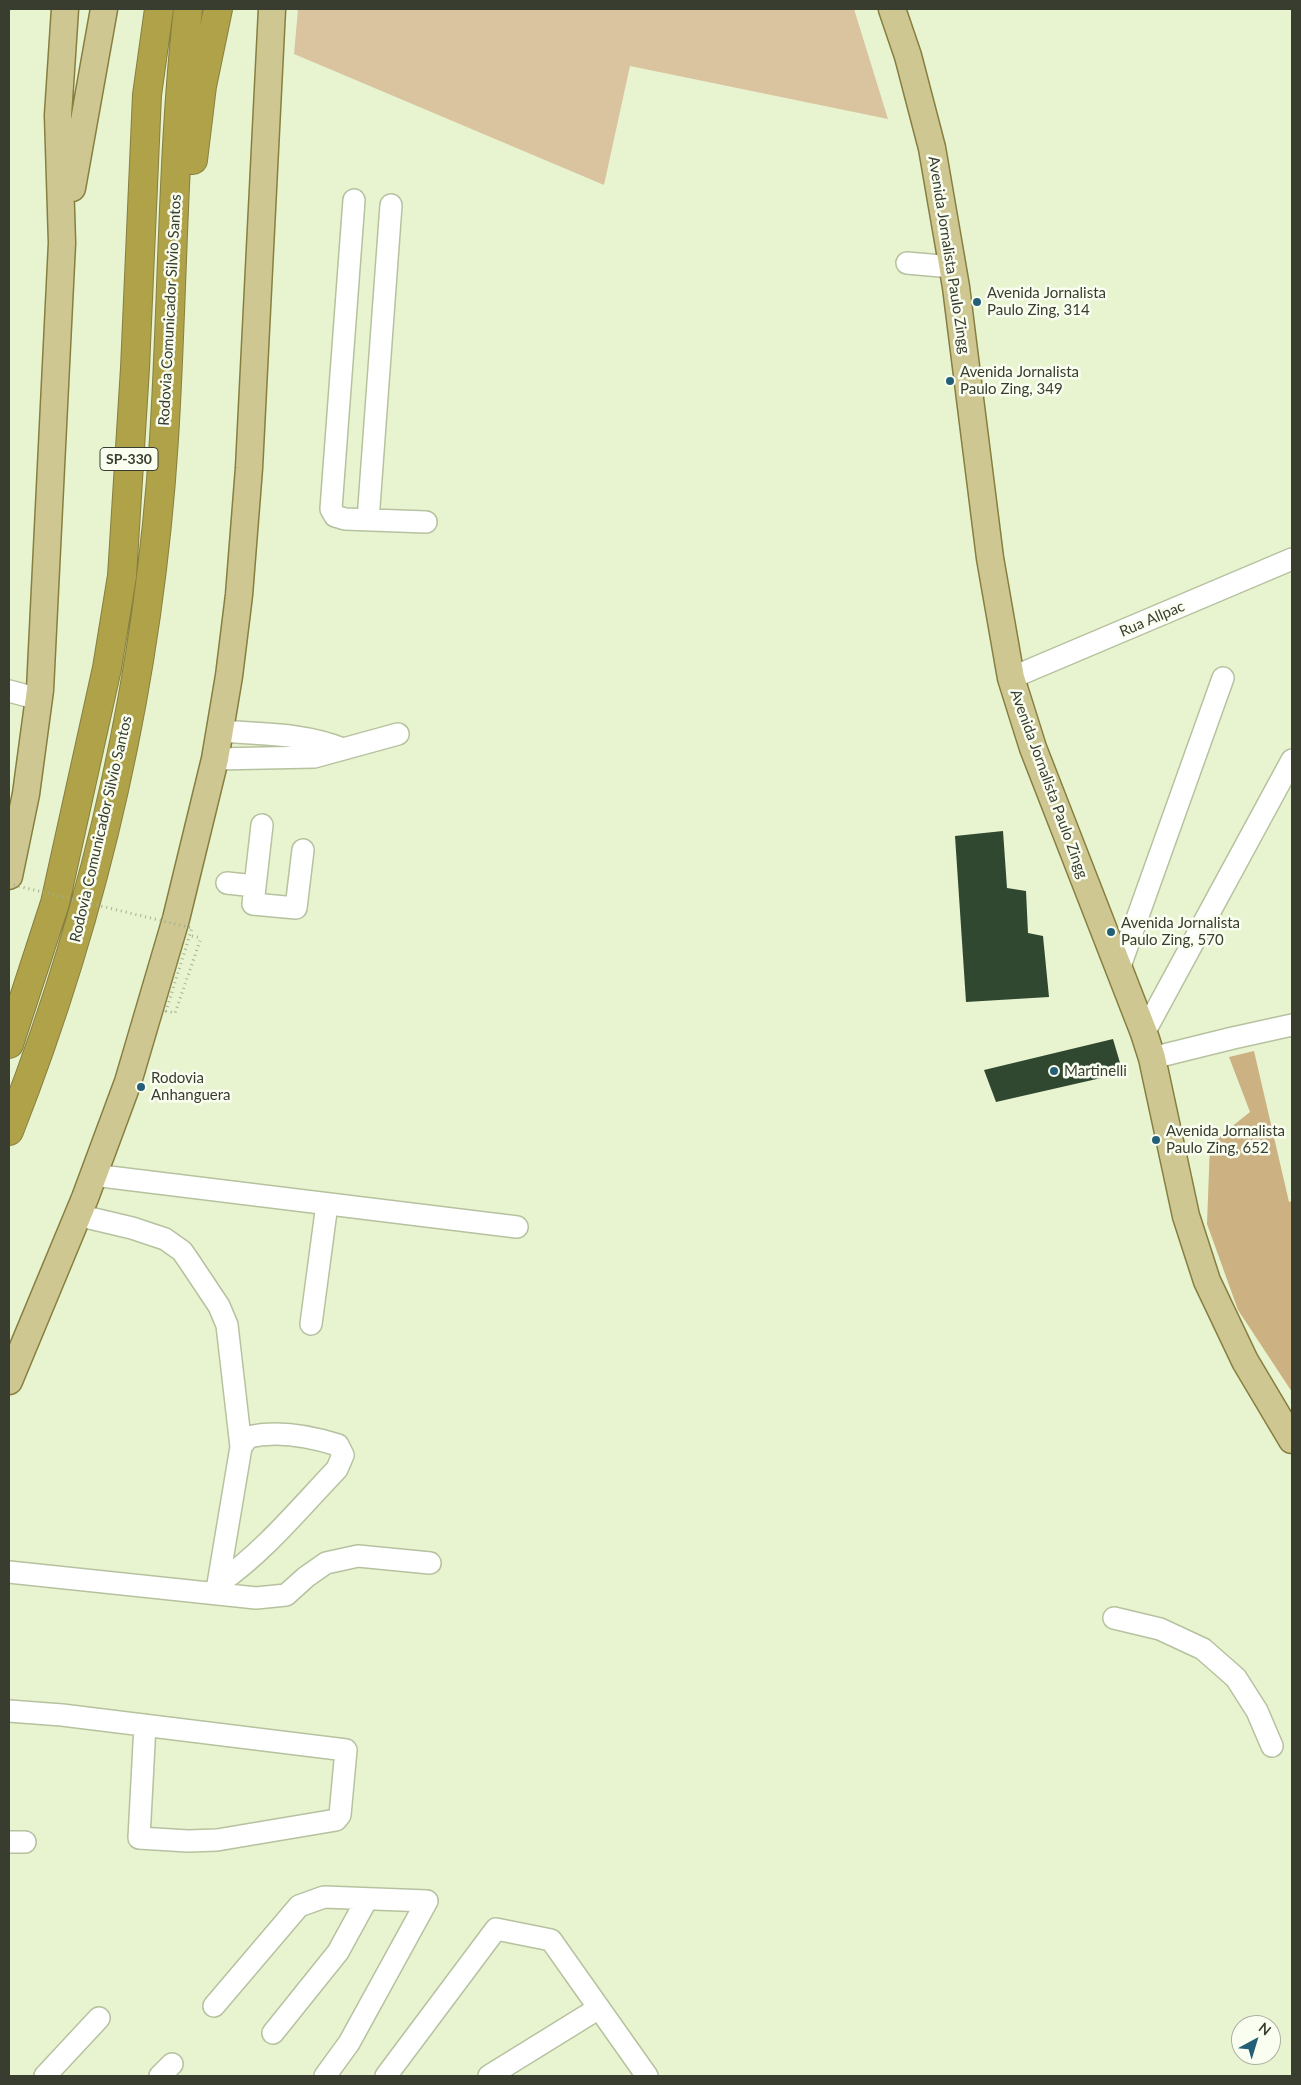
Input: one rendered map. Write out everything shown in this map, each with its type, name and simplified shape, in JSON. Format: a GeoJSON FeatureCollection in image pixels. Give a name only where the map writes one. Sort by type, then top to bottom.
{"type":"FeatureCollection","features":[{"type":"Feature","properties":{"kind":"highway","name":"Rodovia Comunicador Silvio Santos"},"geometry":{"type":"LineString","coordinates":[[9,1044],[54,903],[107,668],[122,576],[134,377],[147,95],[159,9]]}},
{"type":"Feature","properties":{"kind":"highway","name":"Rodovia Comunicador Silvio Santos"},"geometry":{"type":"LineString","coordinates":[[9,1131],[37,1060],[82,917],[120,765],[146,616],[164,441],[180,78],[188,9]]}},
{"type":"Feature","properties":{"kind":"highway"},"geometry":{"type":"LineString","coordinates":[[169,334],[202,86],[218,9]]}},
{"type":"Feature","properties":{"kind":"highway"},"geometry":{"type":"LineString","coordinates":[[9,998],[54,903]]}},
{"type":"Feature","properties":{"kind":"main road"},"geometry":{"type":"LineString","coordinates":[[9,876],[24,806],[39,699],[62,243],[58,114],[65,9]]}},
{"type":"Feature","properties":{"kind":"main road"},"geometry":{"type":"LineString","coordinates":[[62,243],[104,9]]}},
{"type":"Feature","properties":{"kind":"main road","name":"Avenida Jornalista Paulo Zingg"},"geometry":{"type":"LineString","coordinates":[[892,9],[908,56],[932,148],[973,408],[990,558],[1011,678],[1033,748],[1144,1033],[1152,1058],[1186,1216],[1208,1281],[1246,1362],[1292,1440]]}},
{"type":"Feature","properties":{"kind":"main road"},"geometry":{"type":"LineString","coordinates":[[9,1381],[78,1216],[130,1076],[174,925],[201,822],[215,759],[229,676],[239,596],[249,468],[273,14]]}},
{"type":"Feature","properties":{"kind":"street"},"geometry":{"type":"LineString","coordinates":[[354,200],[331,509],[335,516],[340,518],[426,522]]}},
{"type":"Feature","properties":{"kind":"street"},"geometry":{"type":"LineString","coordinates":[[368,520],[390,205]]}},
{"type":"Feature","properties":{"kind":"street"},"geometry":{"type":"LineString","coordinates":[[906,262],[952,267]]}},
{"type":"Feature","properties":{"kind":"street","name":"Rua Allpac"},"geometry":{"type":"LineString","coordinates":[[1011,678],[1292,559]]}},
{"type":"Feature","properties":{"kind":"street"},"geometry":{"type":"LineString","coordinates":[[1119,969],[1223,678]]}},
{"type":"Feature","properties":{"kind":"street"},"geometry":{"type":"LineString","coordinates":[[9,691],[39,699]]}},
{"type":"Feature","properties":{"kind":"street"},"geometry":{"type":"LineString","coordinates":[[219,731],[304,737],[324,741],[343,749]]}},
{"type":"Feature","properties":{"kind":"street"},"geometry":{"type":"LineString","coordinates":[[215,759],[314,757],[398,734]]}},
{"type":"Feature","properties":{"kind":"street"},"geometry":{"type":"LineString","coordinates":[[1144,1033],[1292,760]]}},
{"type":"Feature","properties":{"kind":"street"},"geometry":{"type":"LineString","coordinates":[[262,825],[253,904],[296,908],[303,850]]}},
{"type":"Feature","properties":{"kind":"street"},"geometry":{"type":"LineString","coordinates":[[227,883],[255,886]]}},
{"type":"Feature","properties":{"kind":"street"},"geometry":{"type":"LineString","coordinates":[[1152,1058],[1292,1025]]}},
{"type":"Feature","properties":{"kind":"street"},"geometry":{"type":"LineString","coordinates":[[93,1176],[517,1228]]}},
{"type":"Feature","properties":{"kind":"street"},"geometry":{"type":"LineString","coordinates":[[311,1324],[327,1204]]}},
{"type":"Feature","properties":{"kind":"street"},"geometry":{"type":"LineString","coordinates":[[78,1216],[132,1228],[165,1239],[182,1251],[219,1306],[227,1325],[240,1447],[218,1589]]}},
{"type":"Feature","properties":{"kind":"street"},"geometry":{"type":"LineString","coordinates":[[218,1589],[265,1546],[337,1469],[343,1454],[338,1444],[266,1433],[248,1437],[240,1447]]}},
{"type":"Feature","properties":{"kind":"street"},"geometry":{"type":"LineString","coordinates":[[9,1572],[218,1589],[256,1598],[286,1595],[306,1577],[326,1563],[358,1556],[430,1563]]}},
{"type":"Feature","properties":{"kind":"street"},"geometry":{"type":"LineString","coordinates":[[1114,1618],[1160,1629],[1202,1649],[1236,1678],[1257,1711],[1272,1746]]}},
{"type":"Feature","properties":{"kind":"street"},"geometry":{"type":"LineString","coordinates":[[9,1711],[62,1715],[145,1725],[346,1750],[340,1815],[336,1820],[217,1840],[188,1841],[140,1838],[145,1725]]}},
{"type":"Feature","properties":{"kind":"street"},"geometry":{"type":"LineString","coordinates":[[214,2006],[299,1906],[324,1897],[427,1901],[349,2043],[325,2076]]}},
{"type":"Feature","properties":{"kind":"street"},"geometry":{"type":"LineString","coordinates":[[273,2033],[338,1952],[367,1899]]}},
{"type":"Feature","properties":{"kind":"street"},"geometry":{"type":"LineString","coordinates":[[386,2076],[496,1929],[551,1940],[599,2008],[637,2073]]}},
{"type":"Feature","properties":{"kind":"street"},"geometry":{"type":"LineString","coordinates":[[490,2076],[599,2008]]}},
{"type":"Feature","properties":{"kind":"street"},"geometry":{"type":"LineString","coordinates":[[45,2076],[99,2018]]}},
{"type":"Feature","properties":{"kind":"path"},"geometry":{"type":"LineString","coordinates":[[9,884],[192,928],[166,1011],[175,1013],[201,938]]}},
{"type":"Feature","properties":{"kind":"shaded area"},"geometry":{"type":"Polygon","coordinates":[[[298,9],[854,9],[888,119],[630,66],[604,185],[294,54],[298,9]]]}},
{"type":"Feature","properties":{"kind":"shaded area"},"geometry":{"type":"Polygon","coordinates":[[[1254,1051],[1289,1202],[1292,1201],[1292,1392],[1238,1310],[1207,1224],[1210,1144],[1250,1112],[1229,1057],[1254,1051]]]}},
{"type":"Feature","properties":{"kind":"building"},"geometry":{"type":"Polygon","coordinates":[[[1003,831],[1007,888],[1026,891],[1028,933],[1043,936],[1049,997],[966,1002],[955,836],[1003,831]]]}},
{"type":"Feature","properties":{"kind":"building","name":"Martinelli"},"geometry":{"type":"Polygon","coordinates":[[[1113,1039],[1123,1073],[996,1102],[984,1070],[1113,1039]]]}},
{"type":"Feature","properties":{"kind":"place","name":"Avenida Jornalista Paulo Zing, 314"},"geometry":{"type":"Point","coordinates":[977,302]}},
{"type":"Feature","properties":{"kind":"place","name":"Avenida Jornalista Paulo Zing, 349"},"geometry":{"type":"Point","coordinates":[950,381]}},
{"type":"Feature","properties":{"kind":"place","name":"Avenida Jornalista Paulo Zing, 570"},"geometry":{"type":"Point","coordinates":[1111,932]}},
{"type":"Feature","properties":{"kind":"place","name":"Martinelli"},"geometry":{"type":"Point","coordinates":[1054,1071]}},
{"type":"Feature","properties":{"kind":"place","name":"Rodovia Anhanguera"},"geometry":{"type":"Point","coordinates":[141,1087]}},
{"type":"Feature","properties":{"kind":"place","name":"Avenida Jornalista Paulo Zing, 652"},"geometry":{"type":"Point","coordinates":[1156,1140]}}]}
